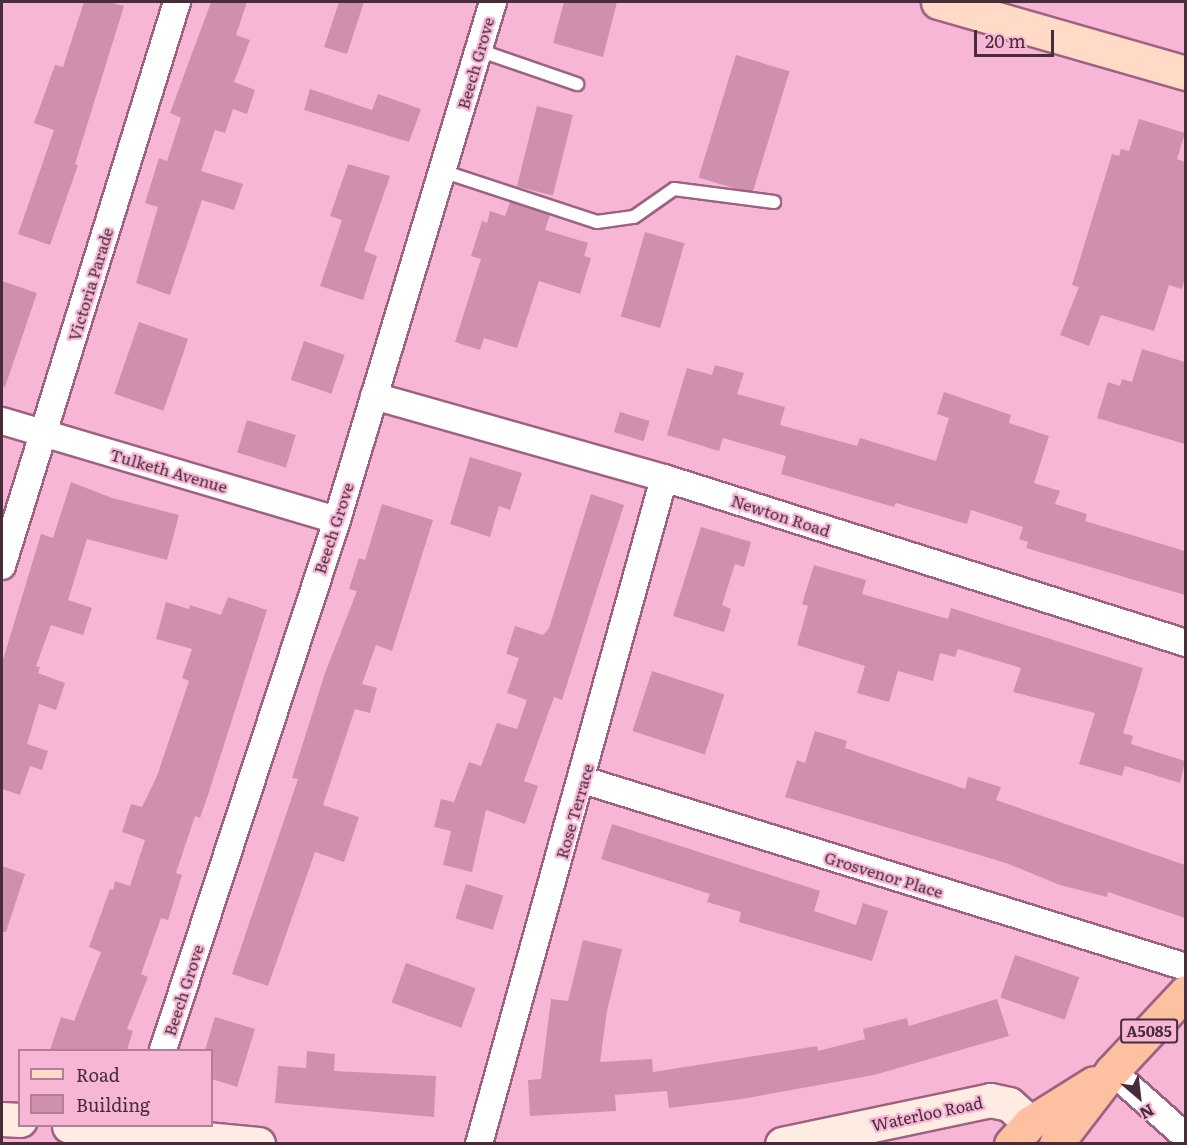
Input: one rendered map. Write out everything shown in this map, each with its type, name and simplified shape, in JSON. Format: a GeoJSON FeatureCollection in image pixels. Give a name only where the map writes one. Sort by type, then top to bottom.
{"type":"FeatureCollection","features":[{"type":"Feature","properties":{"kind":"highway","name":"A5085"},"geometry":{"type":"LineString","coordinates":[[1056,1143],[1112,1071],[1185,992]]}},
{"type":"Feature","properties":{"kind":"highway","name":"A5085"},"geometry":{"type":"LineString","coordinates":[[1021,1133],[1112,1071]]}},
{"type":"Feature","properties":{"kind":"main road"},"geometry":{"type":"LineString","coordinates":[[939,2],[1185,73]]}},
{"type":"Feature","properties":{"kind":"street","name":"Victoria Parade"},"geometry":{"type":"LineString","coordinates":[[2,566],[177,2]]}},
{"type":"Feature","properties":{"kind":"street","name":"Beech Grove"},"geometry":{"type":"LineString","coordinates":[[163,1049],[337,520],[445,172],[493,2]]}},
{"type":"Feature","properties":{"kind":"street","name":"Newton Road"},"geometry":{"type":"LineString","coordinates":[[374,396],[664,478],[1185,643]]}},
{"type":"Feature","properties":{"kind":"street","name":"Tulketh Avenue"},"geometry":{"type":"LineString","coordinates":[[2,421],[337,520]]}},
{"type":"Feature","properties":{"kind":"street","name":"Rose Terrace"},"geometry":{"type":"LineString","coordinates":[[479,1143],[583,780],[664,478]]}},
{"type":"Feature","properties":{"kind":"street","name":"Grosvenor Place"},"geometry":{"type":"LineString","coordinates":[[583,780],[1185,967]]}},
{"type":"Feature","properties":{"kind":"street"},"geometry":{"type":"LineString","coordinates":[[1112,1071],[1185,1137]]}},
{"type":"Feature","properties":{"kind":"street","name":"Waterloo Road"},"geometry":{"type":"LineString","coordinates":[[782,1143],[990,1100],[1010,1104],[1021,1133]]}},
{"type":"Feature","properties":{"kind":"street"},"geometry":{"type":"LineString","coordinates":[[2,1119],[18,1120]]}},
{"type":"Feature","properties":{"kind":"street"},"geometry":{"type":"LineString","coordinates":[[104,1127],[258,1143]]}},
{"type":"Feature","properties":{"kind":"lane"},"geometry":{"type":"LineString","coordinates":[[478,50],[577,84]]}},
{"type":"Feature","properties":{"kind":"lane"},"geometry":{"type":"LineString","coordinates":[[445,172],[597,222],[634,218],[674,189],[774,202]]}},
{"type":"Feature","properties":{"kind":"building"},"geometry":{"type":"Polygon","coordinates":[[[84,2],[109,2],[124,6],[75,164],[78,165],[50,245],[18,234],[54,130],[34,123],[55,65],[63,67],[84,2]]]}},
{"type":"Feature","properties":{"kind":"building"},"geometry":{"type":"Polygon","coordinates":[[[211,2],[247,2],[236,35],[250,40],[234,82],[255,90],[247,114],[233,109],[225,133],[215,130],[201,171],[243,184],[234,210],[202,200],[170,295],[136,283],[158,207],[145,203],[159,158],[167,161],[181,118],[170,113],[211,2]]]}},
{"type":"Feature","properties":{"kind":"building"},"geometry":{"type":"Polygon","coordinates":[[[339,2],[364,2],[347,54],[324,47],[339,2]]]}},
{"type":"Feature","properties":{"kind":"building"},"geometry":{"type":"Polygon","coordinates":[[[564,2],[617,2],[603,57],[553,43],[564,2]]]}},
{"type":"Feature","properties":{"kind":"building"},"geometry":{"type":"Polygon","coordinates":[[[736,55],[790,71],[752,194],[699,177],[736,55]]]}},
{"type":"Feature","properties":{"kind":"building"},"geometry":{"type":"Polygon","coordinates":[[[310,89],[372,110],[378,94],[421,109],[409,142],[304,110],[310,89]]]}},
{"type":"Feature","properties":{"kind":"building"},"geometry":{"type":"Polygon","coordinates":[[[537,106],[573,115],[553,195],[517,187],[537,106]]]}},
{"type":"Feature","properties":{"kind":"building"},"geometry":{"type":"Polygon","coordinates":[[[1139,119],[1185,133],[1177,159],[1185,162],[1185,277],[1182,289],[1169,285],[1154,331],[1101,315],[1089,346],[1060,335],[1079,287],[1072,285],[1112,154],[1119,156],[1121,149],[1129,151],[1139,119]]]}},
{"type":"Feature","properties":{"kind":"building"},"geometry":{"type":"Polygon","coordinates":[[[348,164],[390,176],[364,251],[377,256],[363,300],[320,286],[342,220],[330,216],[348,164]]]}},
{"type":"Feature","properties":{"kind":"building"},"geometry":{"type":"Polygon","coordinates":[[[510,202],[550,215],[545,230],[588,243],[584,256],[591,258],[580,294],[539,281],[517,348],[484,338],[480,350],[455,342],[481,259],[471,256],[482,221],[487,223],[490,211],[505,216],[510,202]]]}},
{"type":"Feature","properties":{"kind":"building"},"geometry":{"type":"Polygon","coordinates":[[[645,232],[684,243],[660,328],[621,317],[645,232]]]}},
{"type":"Feature","properties":{"kind":"building"},"geometry":{"type":"Polygon","coordinates":[[[2,281],[37,293],[5,387],[2,386],[2,281]]]}},
{"type":"Feature","properties":{"kind":"building"},"geometry":{"type":"Polygon","coordinates":[[[139,322],[188,339],[163,411],[114,394],[139,322]]]}},
{"type":"Feature","properties":{"kind":"building"},"geometry":{"type":"Polygon","coordinates":[[[304,341],[345,355],[331,394],[291,380],[304,341]]]}},
{"type":"Feature","properties":{"kind":"building"},"geometry":{"type":"Polygon","coordinates":[[[1142,349],[1185,362],[1185,444],[1097,418],[1108,382],[1120,386],[1122,379],[1132,382],[1142,349]]]}},
{"type":"Feature","properties":{"kind":"building"},"geometry":{"type":"Polygon","coordinates":[[[715,365],[744,373],[737,394],[785,407],[780,425],[857,446],[860,438],[936,461],[949,418],[937,414],[944,392],[1011,415],[1009,423],[1049,436],[1034,483],[1060,491],[1055,504],[1087,514],[1085,521],[1185,551],[1185,595],[1026,548],[1028,542],[1019,539],[1023,527],[971,510],[967,524],[896,503],[894,507],[781,474],[786,456],[723,438],[719,451],[667,435],[687,368],[712,375],[715,365]]]}},
{"type":"Feature","properties":{"kind":"building"},"geometry":{"type":"Polygon","coordinates":[[[620,412],[650,421],[644,441],[614,432],[620,412]]]}},
{"type":"Feature","properties":{"kind":"building"},"geometry":{"type":"Polygon","coordinates":[[[247,420],[296,435],[286,467],[237,453],[247,420]]]}},
{"type":"Feature","properties":{"kind":"building"},"geometry":{"type":"Polygon","coordinates":[[[470,457],[522,473],[510,510],[499,506],[490,537],[450,524],[470,457]]]}},
{"type":"Feature","properties":{"kind":"building"},"geometry":{"type":"Polygon","coordinates":[[[71,482],[112,498],[179,515],[167,560],[87,539],[68,600],[92,608],[83,635],[51,625],[36,666],[40,667],[38,673],[65,683],[56,710],[39,704],[27,744],[48,751],[42,770],[30,766],[20,795],[2,789],[2,663],[41,534],[53,538],[71,482]]]}},
{"type":"Feature","properties":{"kind":"building"},"geometry":{"type":"Polygon","coordinates":[[[591,494],[624,505],[562,700],[554,697],[524,781],[538,786],[525,824],[486,810],[472,872],[443,865],[451,831],[434,827],[441,799],[454,802],[469,762],[481,766],[497,723],[517,729],[527,700],[507,693],[519,658],[506,654],[515,626],[543,635],[549,628],[591,494]]]}},
{"type":"Feature","properties":{"kind":"building"},"geometry":{"type":"Polygon","coordinates":[[[382,504],[433,520],[392,651],[376,645],[362,684],[377,688],[370,713],[355,709],[323,805],[359,817],[344,862],[315,852],[268,986],[232,974],[298,779],[292,778],[325,673],[357,591],[349,589],[359,558],[365,560],[382,504]]]}},
{"type":"Feature","properties":{"kind":"building"},"geometry":{"type":"Polygon","coordinates":[[[701,527],[751,542],[744,567],[735,564],[722,605],[731,609],[724,632],[673,616],[701,527]]]}},
{"type":"Feature","properties":{"kind":"building"},"geometry":{"type":"Polygon","coordinates":[[[814,565],[866,580],[862,594],[948,619],[951,608],[1143,668],[1123,733],[1133,736],[1131,744],[1185,761],[1180,783],[1125,766],[1122,776],[1079,764],[1095,713],[1013,692],[1021,668],[958,649],[955,657],[940,653],[933,681],[898,671],[889,702],[857,693],[865,666],[797,645],[808,606],[802,604],[814,565]]]}},
{"type":"Feature","properties":{"kind":"building"},"geometry":{"type":"Polygon","coordinates":[[[228,597],[267,610],[208,795],[200,818],[195,816],[176,873],[182,875],[168,920],[161,918],[141,974],[148,977],[127,1029],[133,1031],[127,1049],[50,1049],[61,1017],[74,1021],[101,952],[89,947],[110,889],[113,890],[115,881],[130,886],[145,840],[122,832],[131,804],[142,807],[157,776],[189,681],[182,678],[192,649],[156,639],[166,602],[189,609],[190,605],[221,615],[228,597]]]}},
{"type":"Feature","properties":{"kind":"building"},"geometry":{"type":"Polygon","coordinates":[[[652,671],[724,694],[705,754],[633,731],[652,671]]]}},
{"type":"Feature","properties":{"kind":"building"},"geometry":{"type":"Polygon","coordinates":[[[815,731],[847,741],[845,748],[965,789],[968,777],[1001,787],[996,800],[1185,865],[1185,918],[1108,892],[1107,897],[1060,885],[1006,863],[785,797],[797,760],[805,763],[815,731]]]}},
{"type":"Feature","properties":{"kind":"building"},"geometry":{"type":"Polygon","coordinates":[[[612,824],[820,891],[814,911],[856,925],[863,903],[888,911],[872,961],[739,922],[741,912],[707,902],[710,894],[601,859],[612,824]]]}},
{"type":"Feature","properties":{"kind":"building"},"geometry":{"type":"Polygon","coordinates":[[[2,866],[25,874],[6,932],[2,932],[2,866]]]}},
{"type":"Feature","properties":{"kind":"building"},"geometry":{"type":"Polygon","coordinates":[[[466,884],[503,895],[493,930],[455,918],[466,884]]]}},
{"type":"Feature","properties":{"kind":"building"},"geometry":{"type":"Polygon","coordinates":[[[583,940],[622,949],[607,1011],[600,1062],[652,1059],[653,1072],[817,1046],[818,1051],[865,1039],[863,1029],[907,1018],[909,1026],[997,999],[1009,1036],[874,1075],[742,1099],[669,1108],[667,1091],[615,1095],[616,1111],[530,1116],[528,1080],[541,1079],[551,999],[568,1001],[583,940]]]}},
{"type":"Feature","properties":{"kind":"building"},"geometry":{"type":"Polygon","coordinates":[[[1015,955],[1079,977],[1065,1020],[1000,998],[1015,955]]]}},
{"type":"Feature","properties":{"kind":"building"},"geometry":{"type":"Polygon","coordinates":[[[406,963],[476,988],[461,1028],[392,1002],[406,963]]]}},
{"type":"Feature","properties":{"kind":"building"},"geometry":{"type":"Polygon","coordinates":[[[215,1017],[255,1029],[237,1087],[213,1079],[213,1049],[205,1049],[215,1017]]]}},
{"type":"Feature","properties":{"kind":"building"},"geometry":{"type":"Polygon","coordinates":[[[307,1051],[335,1054],[334,1071],[436,1076],[434,1117],[275,1103],[278,1066],[306,1068],[307,1051]]]}}]}
